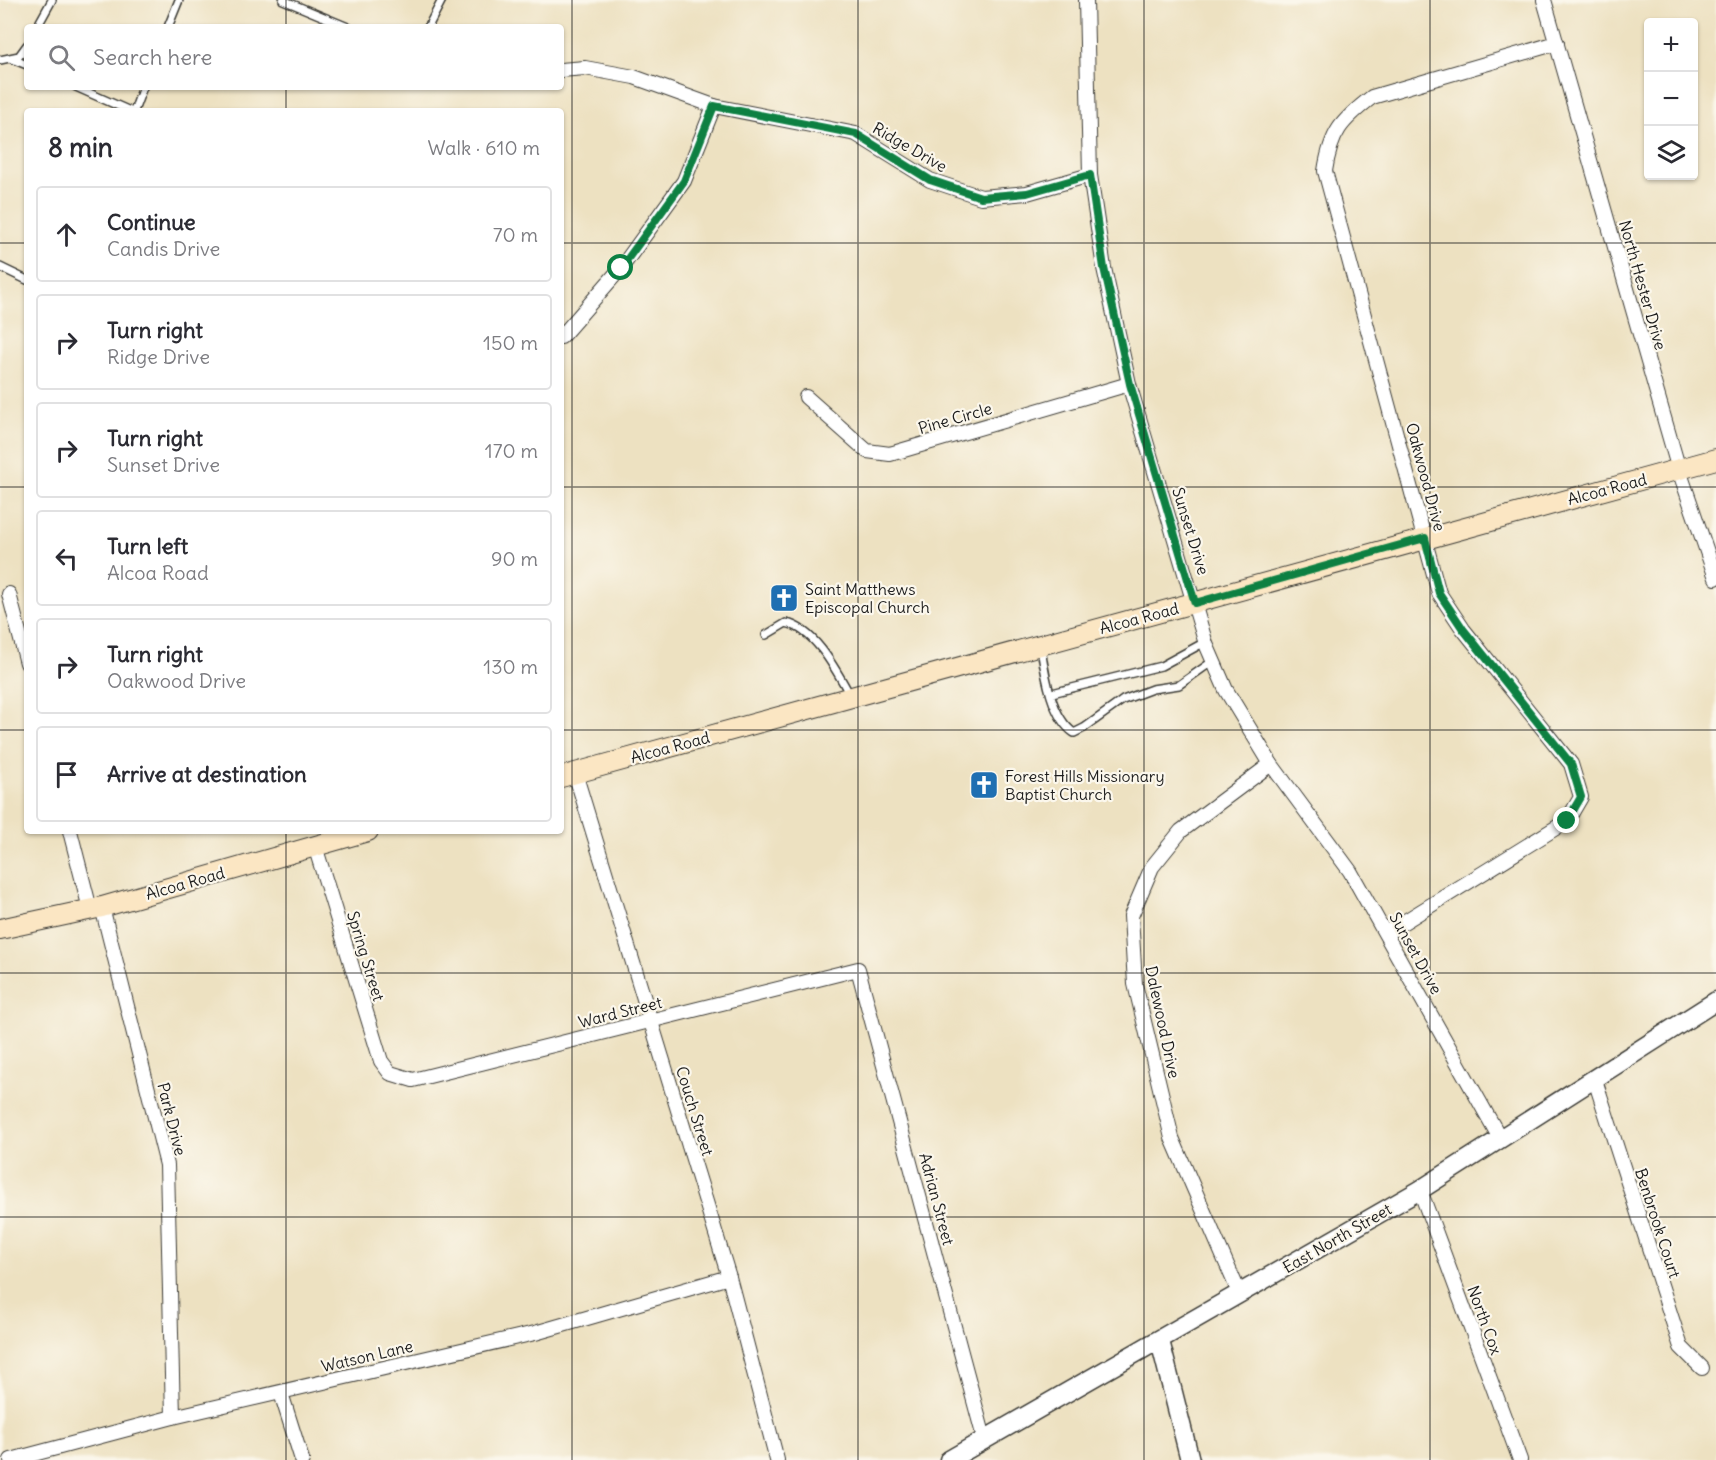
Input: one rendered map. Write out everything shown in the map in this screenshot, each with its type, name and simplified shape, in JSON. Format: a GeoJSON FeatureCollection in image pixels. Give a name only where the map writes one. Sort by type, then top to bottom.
{"type":"FeatureCollection","features":[{"type":"Feature","properties":{"kind":"main road","name":"Alcoa Road"},"geometry":{"type":"LineString","coordinates":[[568,775],[1716,459]]}},
{"type":"Feature","properties":{"kind":"main road","name":"Alcoa Road"},"geometry":{"type":"LineString","coordinates":[[0,929],[96,908],[357,834]]}},
{"type":"Feature","properties":{"kind":"street","name":"Sunset Drive"},"geometry":{"type":"LineString","coordinates":[[1086,0],[1090,175],[1104,268],[1130,384],[1205,642],[1226,690],[1271,764],[1350,871],[1502,1140]]}},
{"type":"Feature","properties":{"kind":"street","name":"North Hester Drive"},"geometry":{"type":"LineString","coordinates":[[1544,0],[1679,470],[1716,578]]}},
{"type":"Feature","properties":{"kind":"street","name":"Oakwood Drive"},"geometry":{"type":"LineString","coordinates":[[1386,933],[1567,821],[1581,797],[1571,764],[1463,629],[1439,593],[1325,171],[1329,144],[1348,116],[1372,97],[1557,44]]}},
{"type":"Feature","properties":{"kind":"street","name":"Ridge Drive"},"geometry":{"type":"LineString","coordinates":[[564,70],[585,68],[634,77],[714,106],[856,134],[930,180],[981,197],[1027,193],[1090,175]]}},
{"type":"Feature","properties":{"kind":"street"},"geometry":{"type":"LineString","coordinates":[[564,334],[621,268],[684,181],[714,106]]}},
{"type":"Feature","properties":{"kind":"street","name":"Pine Circle"},"geometry":{"type":"LineString","coordinates":[[806,397],[867,451],[890,454],[1130,384]]}},
{"type":"Feature","properties":{"kind":"street"},"geometry":{"type":"LineString","coordinates":[[9,594],[24,652]]}},
{"type":"Feature","properties":{"kind":"street","name":"Dalewood Drive"},"geometry":{"type":"LineString","coordinates":[[1240,1295],[1172,1138],[1134,984],[1131,916],[1152,867],[1181,831],[1271,764]]}},
{"type":"Feature","properties":{"kind":"street","name":"Couch Street"},"geometry":{"type":"LineString","coordinates":[[568,775],[650,1021],[729,1277],[777,1460]]}},
{"type":"Feature","properties":{"kind":"street","name":"Park Drive"},"geometry":{"type":"LineString","coordinates":[[71,834],[96,908],[167,1165],[173,1417]]}},
{"type":"Feature","properties":{"kind":"street","name":"Spring Street"},"geometry":{"type":"LineString","coordinates":[[315,846],[381,1061],[390,1073]]}},
{"type":"Feature","properties":{"kind":"street","name":"Ward Street"},"geometry":{"type":"LineString","coordinates":[[390,1073],[412,1080],[858,969]]}},
{"type":"Feature","properties":{"kind":"street","name":"Adrian Street"},"geometry":{"type":"LineString","coordinates":[[858,969],[984,1438]]}},
{"type":"Feature","properties":{"kind":"street","name":"East North Street"},"geometry":{"type":"LineString","coordinates":[[949,1460],[1420,1190],[1502,1140],[1716,1000]]}},
{"type":"Feature","properties":{"kind":"street","name":"Benbrook Court"},"geometry":{"type":"LineString","coordinates":[[1595,1080],[1681,1347],[1702,1368]]}},
{"type":"Feature","properties":{"kind":"street","name":"North Cox"},"geometry":{"type":"LineString","coordinates":[[1420,1190],[1520,1460]]}},
{"type":"Feature","properties":{"kind":"street","name":"Watson Lane"},"geometry":{"type":"LineString","coordinates":[[11,1460],[173,1417],[535,1333],[729,1277]]}},
{"type":"Feature","properties":{"kind":"street"},"geometry":{"type":"LineString","coordinates":[[1160,1341],[1190,1460]]}},
{"type":"Feature","properties":{"kind":"street"},"geometry":{"type":"LineString","coordinates":[[281,1393],[302,1460]]}},
{"type":"Feature","properties":{"kind":"lane"},"geometry":{"type":"LineString","coordinates":[[39,24],[52,0]]}},
{"type":"Feature","properties":{"kind":"lane"},"geometry":{"type":"LineString","coordinates":[[169,24],[179,0]]}},
{"type":"Feature","properties":{"kind":"lane"},"geometry":{"type":"LineString","coordinates":[[283,0],[341,24]]}},
{"type":"Feature","properties":{"kind":"lane"},"geometry":{"type":"LineString","coordinates":[[430,24],[442,0]]}},
{"type":"Feature","properties":{"kind":"lane"},"geometry":{"type":"LineString","coordinates":[[0,60],[19,56],[24,49]]}},
{"type":"Feature","properties":{"kind":"lane"},"geometry":{"type":"LineString","coordinates":[[12,59],[24,64]]}},
{"type":"Feature","properties":{"kind":"lane"},"geometry":{"type":"LineString","coordinates":[[83,90],[125,108]]}},
{"type":"Feature","properties":{"kind":"lane"},"geometry":{"type":"LineString","coordinates":[[133,108],[142,90]]}},
{"type":"Feature","properties":{"kind":"lane"},"geometry":{"type":"LineString","coordinates":[[0,267],[24,279]]}},
{"type":"Feature","properties":{"kind":"lane"},"geometry":{"type":"LineString","coordinates":[[766,635],[786,623],[797,625],[838,674],[851,697]]}},
{"type":"Feature","properties":{"kind":"lane"},"geometry":{"type":"LineString","coordinates":[[1052,693],[1161,666],[1205,642]]}},
{"type":"Feature","properties":{"kind":"lane"},"geometry":{"type":"LineString","coordinates":[[1041,645],[1052,693],[1064,726],[1074,733],[1123,700],[1152,689],[1179,686],[1213,661]]}},
{"type":"Feature","properties":{"kind":"place","name":"Saint Matthews Episcopal Church"},"geometry":{"type":"Point","coordinates":[784,598]}},
{"type":"Feature","properties":{"kind":"place","name":"Forest Hills Missionary Baptist Church"},"geometry":{"type":"Point","coordinates":[984,785]}},
{"type":"Feature","properties":{"kind":"route"},"geometry":{"type":"LineString","coordinates":[[621,268],[684,181],[714,106],[856,134],[930,180],[981,197],[1027,193],[1090,175],[1104,268],[1130,384],[1195,603],[1425,538],[1439,593],[1463,629],[1571,764],[1581,797],[1567,821]]}}]}
